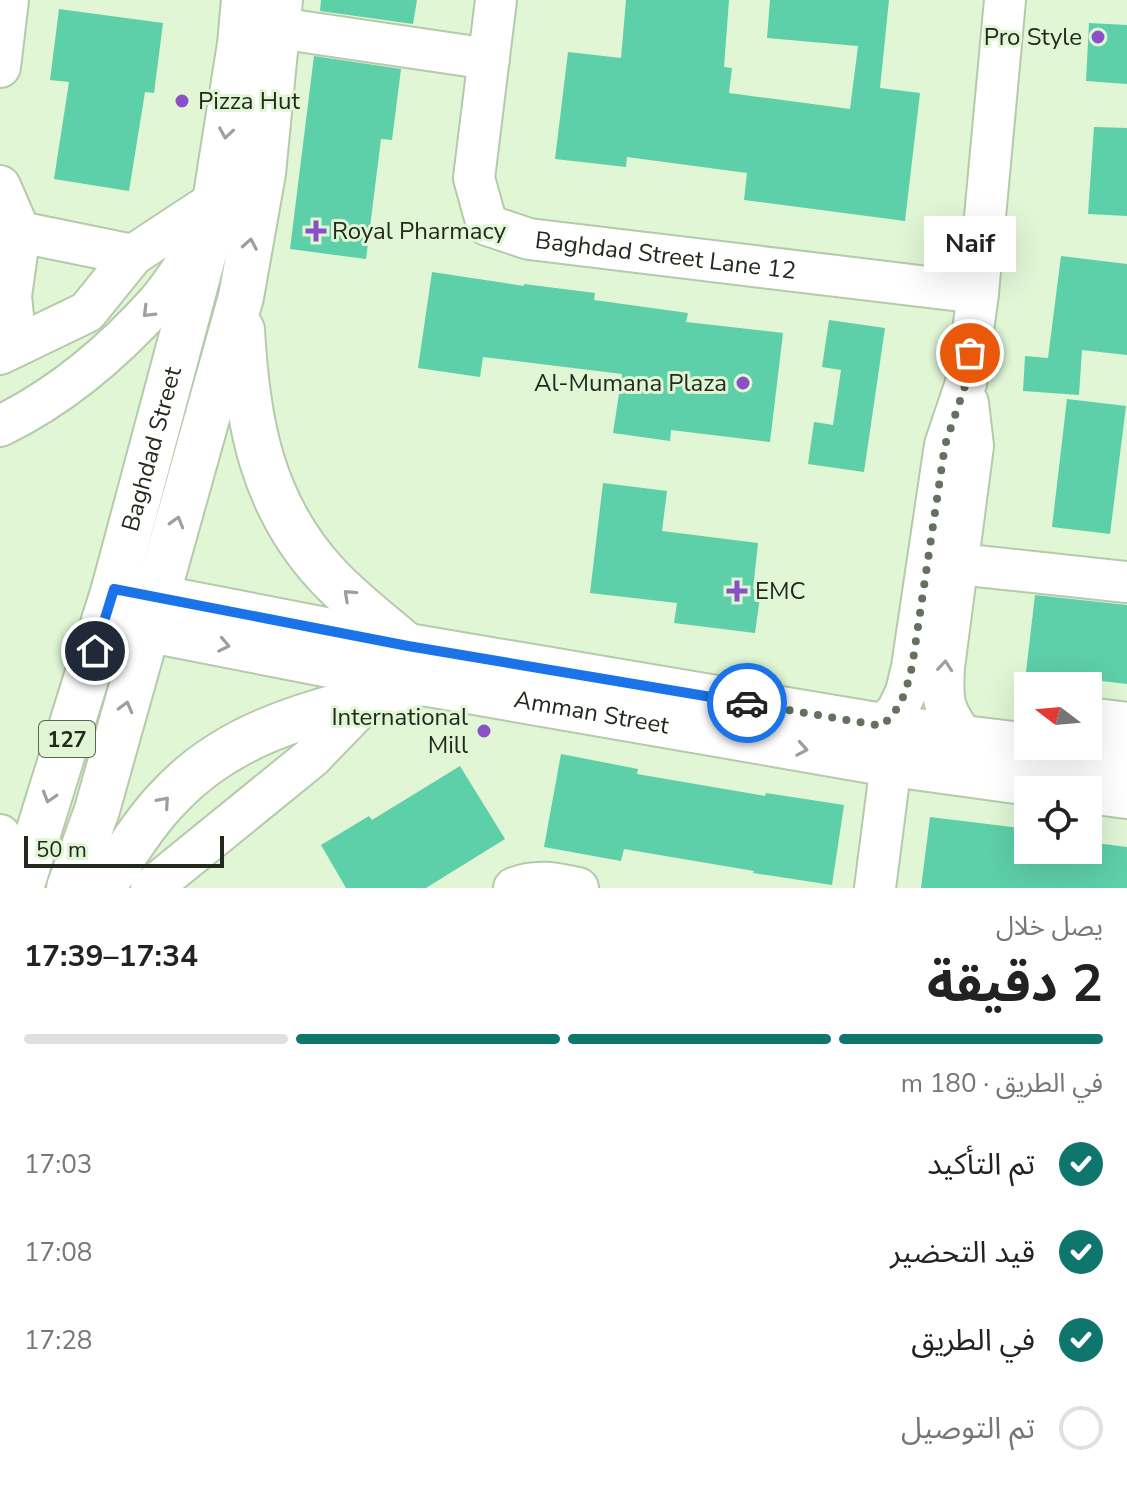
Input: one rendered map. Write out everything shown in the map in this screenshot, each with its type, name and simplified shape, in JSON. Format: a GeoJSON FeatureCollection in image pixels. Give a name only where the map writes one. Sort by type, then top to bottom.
{"type":"FeatureCollection","features":[{"type":"Feature","properties":{"kind":"main road","name":"Baghdad Street"},"geometry":{"type":"LineString","coordinates":[[21,888],[109,605],[213,214],[244,0]]}},
{"type":"Feature","properties":{"kind":"main road","name":"Baghdad Street"},"geometry":{"type":"LineString","coordinates":[[69,888],[97,810],[241,297],[263,173],[279,14]]}},
{"type":"Feature","properties":{"kind":"main road"},"geometry":{"type":"LineString","coordinates":[[102,888],[159,808],[199,768],[232,746],[268,728],[369,698],[415,665],[307,550],[273,493],[255,437],[246,392],[241,297]]}},
{"type":"Feature","properties":{"kind":"main road","name":"Amman Street"},"geometry":{"type":"LineString","coordinates":[[109,605],[415,665],[887,745],[1021,776]]}},
{"type":"Feature","properties":{"kind":"main road","name":"Amman Street"},"geometry":{"type":"LineString","coordinates":[[887,745],[999,738],[1127,758]]}},
{"type":"Feature","properties":{"kind":"main road"},"geometry":{"type":"LineString","coordinates":[[1102,793],[1127,796]]}},
{"type":"Feature","properties":{"kind":"street"},"geometry":{"type":"LineString","coordinates":[[0,67],[8,0]]}},
{"type":"Feature","properties":{"kind":"street","name":"Baghdad Street Lane 12"},"geometry":{"type":"LineString","coordinates":[[496,0],[474,178],[487,225],[529,239],[978,293]]}},
{"type":"Feature","properties":{"kind":"street"},"geometry":{"type":"LineString","coordinates":[[875,888],[887,745],[912,667],[945,445],[966,383],[978,293],[1005,0]]}},
{"type":"Feature","properties":{"kind":"street"},"geometry":{"type":"LineString","coordinates":[[279,14],[489,59]]}},
{"type":"Feature","properties":{"kind":"street"},"geometry":{"type":"LineString","coordinates":[[0,186],[20,232],[11,296],[8,350],[87,312],[133,255],[213,214]]}},
{"type":"Feature","properties":{"kind":"street"},"geometry":{"type":"LineString","coordinates":[[0,426],[23,415],[96,364],[159,300],[213,214]]}},
{"type":"Feature","properties":{"kind":"street"},"geometry":{"type":"LineString","coordinates":[[20,232],[133,255]]}},
{"type":"Feature","properties":{"kind":"street"},"geometry":{"type":"LineString","coordinates":[[966,383],[973,446],[944,667],[943,699],[950,720],[999,738]]}},
{"type":"Feature","properties":{"kind":"street"},"geometry":{"type":"LineString","coordinates":[[958,564],[1127,582]]}},
{"type":"Feature","properties":{"kind":"street"},"geometry":{"type":"LineString","coordinates":[[151,888],[311,758],[369,698]]}},
{"type":"Feature","properties":{"kind":"street"},"geometry":{"type":"LineString","coordinates":[[1102,720],[1127,723]]}},
{"type":"Feature","properties":{"kind":"street"},"geometry":{"type":"LineString","coordinates":[[0,835],[9,888]]}},
{"type":"Feature","properties":{"kind":"street"},"geometry":{"type":"LineString","coordinates":[[514,888],[528,882],[546,882],[578,888]]}},
{"type":"Feature","properties":{"kind":"building"},"geometry":{"type":"Polygon","coordinates":[[[321,0],[417,0],[413,24],[320,11],[321,0]]]}},
{"type":"Feature","properties":{"kind":"building"},"geometry":{"type":"Polygon","coordinates":[[[626,0],[729,0],[724,67],[732,68],[729,93],[850,109],[858,46],[767,38],[770,0],[889,0],[880,88],[920,93],[905,221],[744,200],[747,173],[627,157],[626,167],[555,159],[568,52],[621,58],[626,0]]]}},
{"type":"Feature","properties":{"kind":"building"},"geometry":{"type":"Polygon","coordinates":[[[59,9],[163,23],[154,93],[145,92],[129,191],[54,179],[69,82],[50,80],[59,9]]]}},
{"type":"Feature","properties":{"kind":"building"},"geometry":{"type":"Polygon","coordinates":[[[1089,23],[1127,25],[1127,84],[1086,81],[1089,23]]]}},
{"type":"Feature","properties":{"kind":"building"},"geometry":{"type":"Polygon","coordinates":[[[314,56],[401,69],[392,140],[381,139],[366,259],[290,249],[314,56]]]}},
{"type":"Feature","properties":{"kind":"building"},"geometry":{"type":"Polygon","coordinates":[[[1094,127],[1127,128],[1127,216],[1088,214],[1094,127]]]}},
{"type":"Feature","properties":{"kind":"building"},"geometry":{"type":"Polygon","coordinates":[[[1061,256],[1127,264],[1127,355],[1082,350],[1079,395],[1023,391],[1025,356],[1048,358],[1061,256]]]}},
{"type":"Feature","properties":{"kind":"building"},"geometry":{"type":"Polygon","coordinates":[[[432,272],[595,293],[594,300],[688,313],[686,322],[783,333],[770,442],[671,430],[670,441],[613,433],[622,374],[483,357],[480,377],[418,368],[432,272]]]}},
{"type":"Feature","properties":{"kind":"building"},"geometry":{"type":"Polygon","coordinates":[[[829,320],[885,328],[864,472],[808,464],[814,422],[833,425],[841,370],[822,367],[829,320]]]}},
{"type":"Feature","properties":{"kind":"building"},"geometry":{"type":"Polygon","coordinates":[[[1067,399],[1126,406],[1110,534],[1052,527],[1067,399]]]}},
{"type":"Feature","properties":{"kind":"building"},"geometry":{"type":"Polygon","coordinates":[[[603,483],[667,491],[662,531],[758,543],[753,589],[761,590],[755,633],[674,623],[677,603],[590,593],[603,483]]]}},
{"type":"Feature","properties":{"kind":"building"},"geometry":{"type":"Polygon","coordinates":[[[1035,595],[1127,605],[1127,684],[1102,681],[1102,672],[1026,672],[1035,595]]]}},
{"type":"Feature","properties":{"kind":"building"},"geometry":{"type":"Polygon","coordinates":[[[561,754],[638,769],[637,774],[765,796],[766,793],[844,805],[832,885],[624,849],[621,861],[544,847],[561,754]]]}},
{"type":"Feature","properties":{"kind":"building"},"geometry":{"type":"Polygon","coordinates":[[[460,766],[505,839],[426,888],[346,888],[321,845],[369,816],[372,820],[460,766]]]}},
{"type":"Feature","properties":{"kind":"building"},"geometry":{"type":"Polygon","coordinates":[[[930,817],[1014,827],[1014,864],[1102,864],[1102,844],[1127,847],[1127,888],[921,888],[930,817]]]}},
{"type":"Feature","properties":{"kind":"way so far"},"geometry":{"type":"LineString","coordinates":[[747,703],[882,726],[897,711],[912,667],[945,445],[966,383],[970,353]]}},
{"type":"Feature","properties":{"kind":"place","name":"Pro Style"},"geometry":{"type":"Point","coordinates":[1098,37]}},
{"type":"Feature","properties":{"kind":"place","name":"Pizza Hut"},"geometry":{"type":"Point","coordinates":[182,101]}},
{"type":"Feature","properties":{"kind":"place","name":"Royal Pharmacy"},"geometry":{"type":"Point","coordinates":[316,231]}},
{"type":"Feature","properties":{"kind":"place","name":"Naif"},"geometry":{"type":"Point","coordinates":[970,353]}},
{"type":"Feature","properties":{"kind":"place","name":"Al-Mumana Plaza"},"geometry":{"type":"Point","coordinates":[743,383]}},
{"type":"Feature","properties":{"kind":"place","name":"EMC"},"geometry":{"type":"Point","coordinates":[737,591]}},
{"type":"Feature","properties":{"kind":"place","name":"International Mill"},"geometry":{"type":"Point","coordinates":[484,731]}},
{"type":"Feature","properties":{"kind":"route"},"geometry":{"type":"LineString","coordinates":[[95,651],[114,589],[408,646],[747,703]]}}]}
